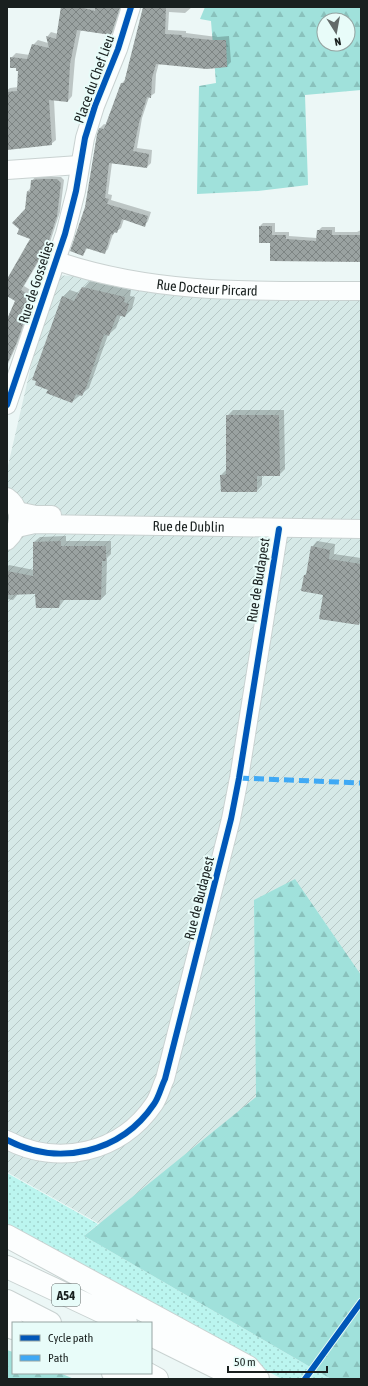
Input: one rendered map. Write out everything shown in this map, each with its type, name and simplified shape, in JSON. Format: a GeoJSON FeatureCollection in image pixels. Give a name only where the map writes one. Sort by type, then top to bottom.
{"type":"FeatureCollection","features":[{"type":"Feature","properties":{"kind":"highway"},"geometry":{"type":"LineString","coordinates":[[7,1236],[248,1367],[258,1379]]}},
{"type":"Feature","properties":{"kind":"highway","name":"A54"},"geometry":{"type":"LineString","coordinates":[[7,1267],[124,1322]]}},
{"type":"Feature","properties":{"kind":"highway","name":"A54"},"geometry":{"type":"LineString","coordinates":[[7,1301],[48,1322]]}},
{"type":"Feature","properties":{"kind":"highway"},"geometry":{"type":"LineString","coordinates":[[152,1335],[240,1379]]}},
{"type":"Feature","properties":{"kind":"highway"},"geometry":{"type":"LineString","coordinates":[[115,1374],[126,1379]]}},
{"type":"Feature","properties":{"kind":"highway"},"geometry":{"type":"LineString","coordinates":[[148,1374],[157,1379]]}},
{"type":"Feature","properties":{"kind":"street","name":"Place du Chef Lieu"},"geometry":{"type":"LineString","coordinates":[[80,165],[85,138],[95,106],[126,26],[131,7]]}},
{"type":"Feature","properties":{"kind":"street"},"geometry":{"type":"LineString","coordinates":[[7,170],[80,165]]}},
{"type":"Feature","properties":{"kind":"street","name":"Rue de Gosselies"},"geometry":{"type":"LineString","coordinates":[[7,405],[56,261],[75,197],[80,165]]}},
{"type":"Feature","properties":{"kind":"street","name":"Rue Docteur Pircard"},"geometry":{"type":"LineString","coordinates":[[56,261],[102,275],[153,285],[184,288],[361,291]]}},
{"type":"Feature","properties":{"kind":"street"},"geometry":{"type":"LineString","coordinates":[[12,504],[18,520],[12,535]]}},
{"type":"Feature","properties":{"kind":"street","name":"Rue de Dublin"},"geometry":{"type":"LineString","coordinates":[[12,504],[36,515],[361,517]]}},
{"type":"Feature","properties":{"kind":"street","name":"Rue de Dublin"},"geometry":{"type":"LineString","coordinates":[[12,535],[35,524],[279,529],[361,529]]}},
{"type":"Feature","properties":{"kind":"street","name":"Rue de Budapest"},"geometry":{"type":"LineString","coordinates":[[7,1140],[20,1147],[50,1154],[82,1153],[112,1143],[137,1123],[154,1104],[167,1072],[231,819],[279,529]]}},
{"type":"Feature","properties":{"kind":"shaded area"},"geometry":{"type":"Polygon","coordinates":[[[52,275],[361,288],[361,1370],[7,1172],[7,470],[52,275]]]}},
{"type":"Feature","properties":{"kind":"shaded area"},"geometry":{"type":"Polygon","coordinates":[[[7,1173],[98,1224],[84,1236],[331,1379],[282,1379],[7,1228],[7,1173]]]}},
{"type":"Feature","properties":{"kind":"green space"},"geometry":{"type":"Polygon","coordinates":[[[205,7],[361,7],[361,90],[305,95],[308,185],[258,191],[197,194],[199,86],[216,83],[211,21],[200,19],[205,7]]]}},
{"type":"Feature","properties":{"kind":"green space"},"geometry":{"type":"Polygon","coordinates":[[[295,879],[361,975],[361,1379],[331,1379],[84,1236],[256,1097],[254,900],[295,879]]]}},
{"type":"Feature","properties":{"kind":"green space"},"geometry":{"type":"Polygon","coordinates":[[[7,1350],[12,1352],[12,1374],[62,1374],[74,1379],[7,1379],[7,1350]]]}},
{"type":"Feature","properties":{"kind":"building"},"geometry":{"type":"Polygon","coordinates":[[[61,7],[80,7],[95,11],[95,7],[120,7],[111,35],[77,30],[70,64],[68,102],[49,100],[52,145],[7,150],[7,92],[17,91],[18,71],[16,71],[16,68],[10,68],[10,57],[27,59],[32,44],[49,48],[46,36],[56,39],[61,7]]]}},
{"type":"Feature","properties":{"kind":"building"},"geometry":{"type":"Polygon","coordinates":[[[143,7],[166,7],[165,34],[212,40],[226,40],[227,67],[207,69],[156,64],[152,78],[151,98],[147,97],[139,123],[133,151],[149,154],[147,168],[109,163],[105,198],[109,199],[107,204],[148,216],[145,227],[122,219],[117,233],[114,232],[113,235],[111,234],[105,254],[86,248],[83,256],[70,251],[85,207],[97,134],[99,128],[104,129],[121,83],[124,83],[143,7]]]}},
{"type":"Feature","properties":{"kind":"building"},"geometry":{"type":"Polygon","coordinates":[[[57,179],[61,183],[57,216],[44,255],[42,254],[21,290],[29,295],[26,302],[30,304],[17,342],[7,364],[7,319],[15,301],[7,296],[7,279],[30,239],[17,234],[19,229],[12,223],[25,209],[27,191],[30,192],[31,180],[57,179]]]}},
{"type":"Feature","properties":{"kind":"building"},"geometry":{"type":"Polygon","coordinates":[[[259,226],[272,226],[272,235],[286,235],[286,239],[316,241],[317,230],[332,230],[332,235],[361,235],[361,262],[270,261],[270,243],[259,243],[259,226]]]}},
{"type":"Feature","properties":{"kind":"building"},"geometry":{"type":"Polygon","coordinates":[[[82,287],[125,297],[124,302],[129,304],[125,317],[117,315],[109,336],[104,334],[86,388],[82,396],[76,394],[72,403],[46,393],[48,390],[35,385],[36,381],[32,380],[62,296],[74,301],[82,287]]]}},
{"type":"Feature","properties":{"kind":"building"},"geometry":{"type":"Polygon","coordinates":[[[226,415],[279,415],[280,476],[257,476],[257,492],[221,492],[220,475],[226,475],[226,415]]]}},
{"type":"Feature","properties":{"kind":"building"},"geometry":{"type":"Polygon","coordinates":[[[61,541],[61,546],[106,546],[106,561],[102,561],[101,600],[60,600],[59,608],[36,608],[35,594],[7,595],[7,571],[33,576],[33,542],[61,541]]]}},
{"type":"Feature","properties":{"kind":"building"},"geometry":{"type":"Polygon","coordinates":[[[311,546],[330,550],[329,559],[361,564],[361,612],[359,625],[319,619],[323,595],[301,591],[304,575],[306,575],[311,546]]]}},
{"type":"Feature","properties":{"kind":"marked path"},"geometry":{"type":"LineString","coordinates":[[239,778],[361,783]]}},
{"type":"Feature","properties":{"kind":"cycle path"},"geometry":{"type":"LineString","coordinates":[[7,405],[65,234],[76,191],[85,138],[95,106],[118,49],[131,7]]}},
{"type":"Feature","properties":{"kind":"cycle path"},"geometry":{"type":"LineString","coordinates":[[7,1140],[27,1148],[47,1153],[67,1153],[87,1150],[106,1144],[124,1134],[140,1121],[157,1098],[165,1079],[231,819],[279,529]]}},
{"type":"Feature","properties":{"kind":"cycle path"},"geometry":{"type":"LineString","coordinates":[[305,1379],[361,1302]]}}]}
